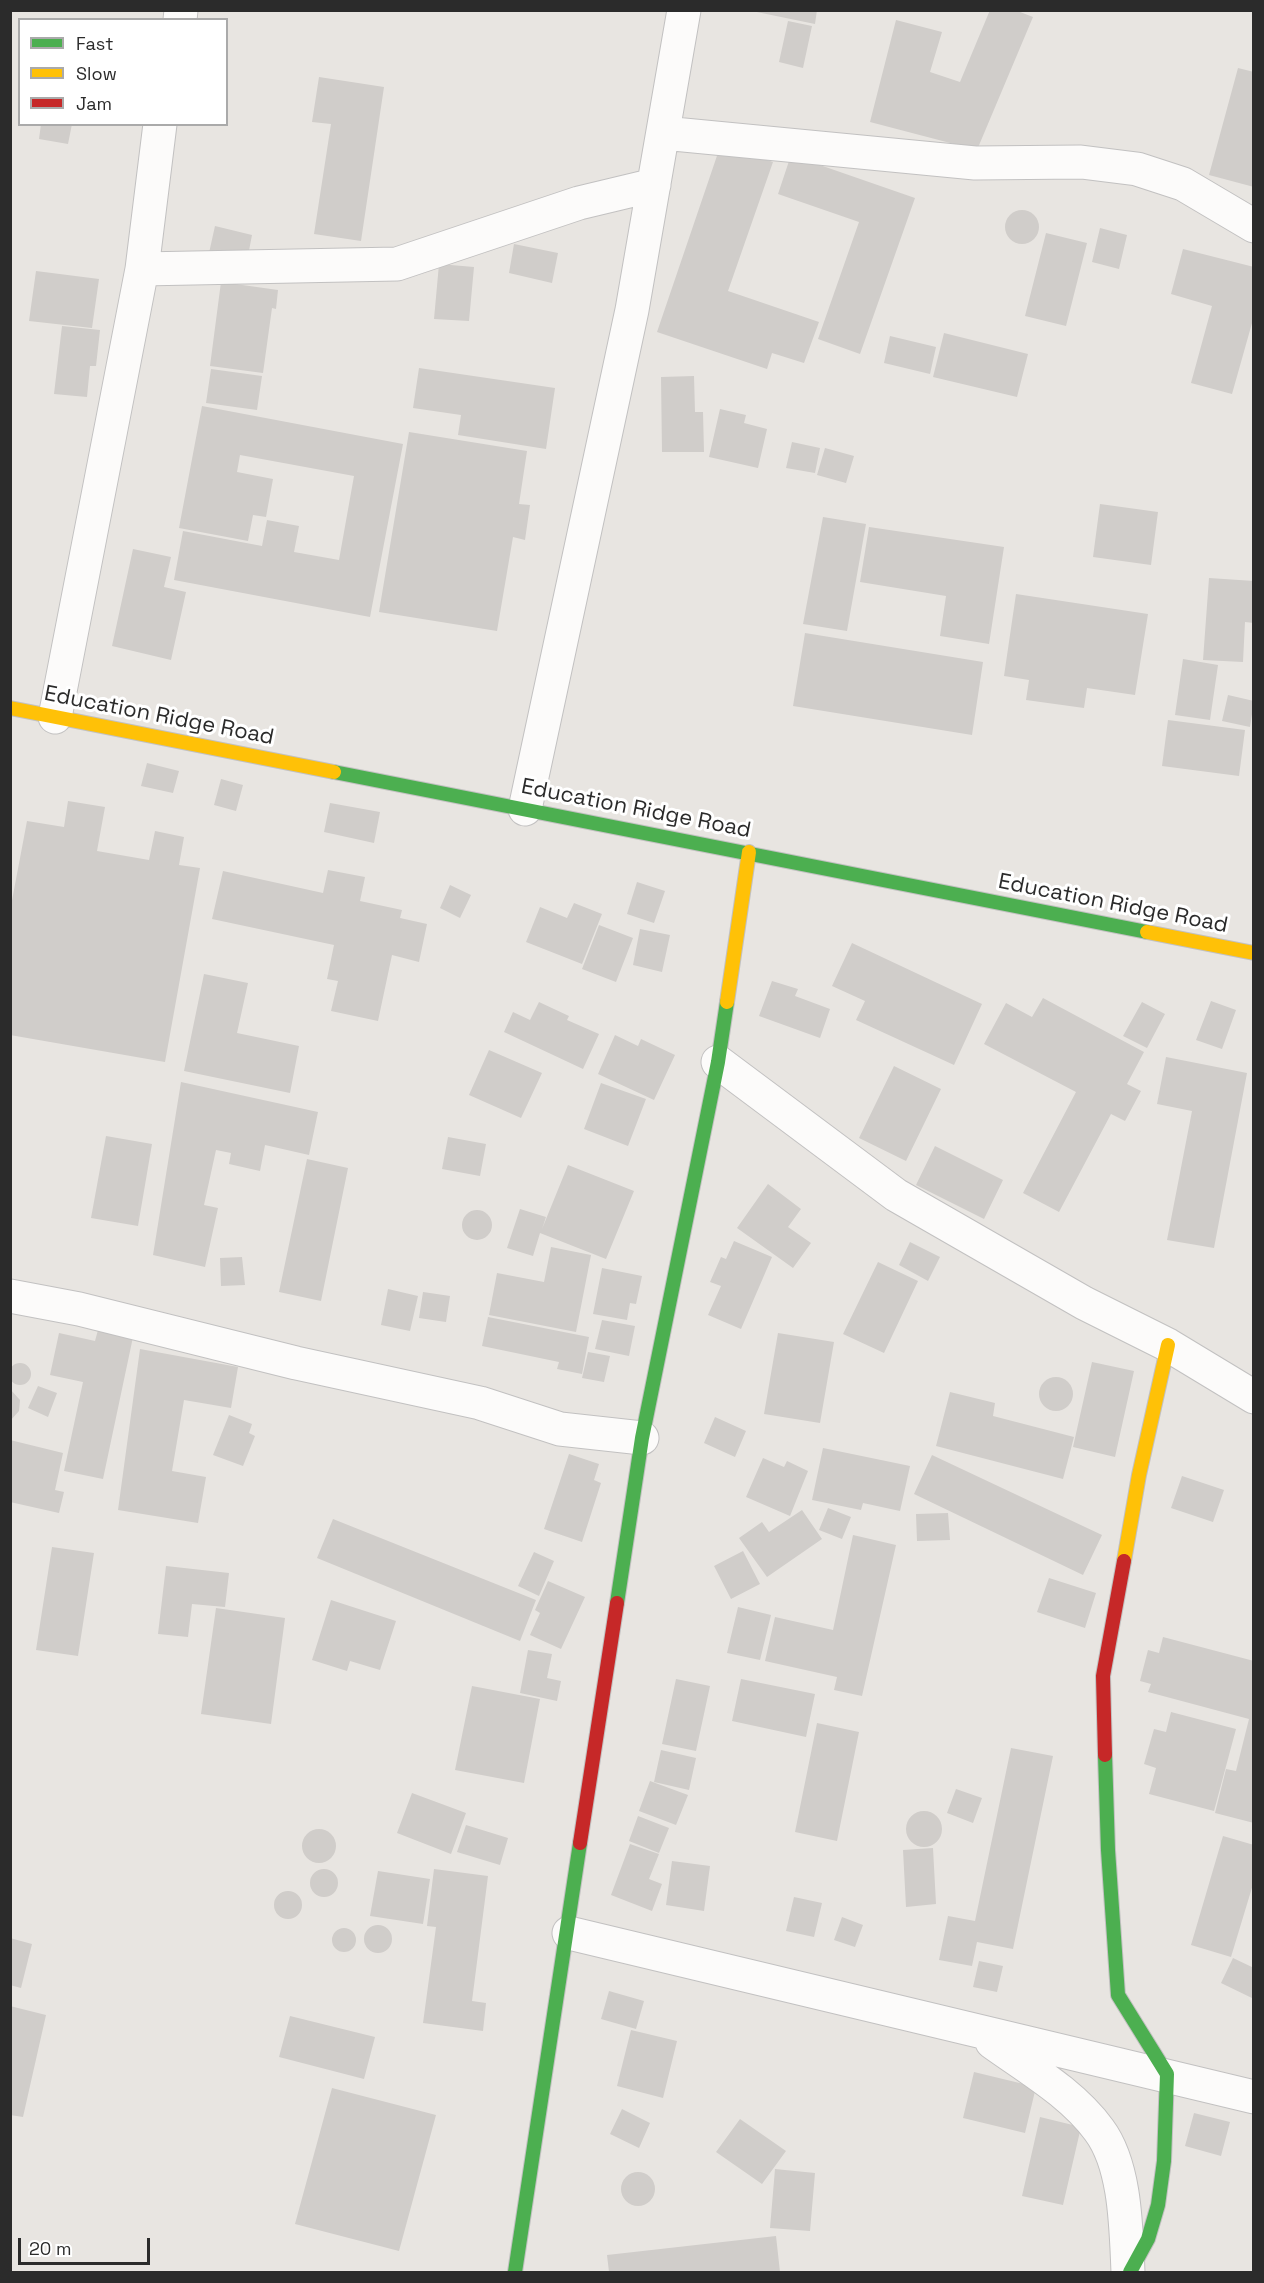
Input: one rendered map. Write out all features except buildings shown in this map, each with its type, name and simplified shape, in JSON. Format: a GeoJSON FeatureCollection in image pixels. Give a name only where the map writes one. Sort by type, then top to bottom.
{"type":"FeatureCollection","features":[{"type":"Feature","properties":{"kind":"street"},"geometry":{"type":"LineString","coordinates":[[525,809],[633,310],[684,10]]}},
{"type":"Feature","properties":{"kind":"street"},"geometry":{"type":"LineString","coordinates":[[55,717],[142,269],[160,126]]}},
{"type":"Feature","properties":{"kind":"street"},"geometry":{"type":"LineString","coordinates":[[663,133],[975,163],[1081,162],[1137,169],[1183,184],[1254,226]]}},
{"type":"Feature","properties":{"kind":"street"},"geometry":{"type":"LineString","coordinates":[[142,269],[398,264],[579,203],[654,185]]}},
{"type":"Feature","properties":{"kind":"street","name":"Education Ridge Road"},"geometry":{"type":"LineString","coordinates":[[10,708],[1254,953]]}},
{"type":"Feature","properties":{"kind":"street"},"geometry":{"type":"LineString","coordinates":[[515,2272],[642,1438],[718,1062],[749,852]]}},
{"type":"Feature","properties":{"kind":"street"},"geometry":{"type":"LineString","coordinates":[[718,1062],[896,1196],[1084,1303],[1168,1345],[1254,1397]]}},
{"type":"Feature","properties":{"kind":"street"},"geometry":{"type":"LineString","coordinates":[[10,1296],[79,1309],[296,1363],[480,1403],[560,1429],[642,1438]]}},
{"type":"Feature","properties":{"kind":"street"},"geometry":{"type":"LineString","coordinates":[[1129,2272],[1148,2239],[1158,2205],[1164,2161],[1167,2074],[1118,1995],[1108,1850],[1103,1676],[1139,1475],[1168,1345]]}},
{"type":"Feature","properties":{"kind":"street"},"geometry":{"type":"LineString","coordinates":[[568,1933],[981,2034],[1167,2074],[1254,2097]]}},
{"type":"Feature","properties":{"kind":"street"},"geometry":{"type":"LineString","coordinates":[[981,2034],[1068,2097],[1100,2130],[1114,2163],[1126,2217],[1129,2272]]}},
{"type":"Feature","properties":{"kind":"traffic: fast"},"geometry":{"type":"LineString","coordinates":[[334,772],[1147,932]]}},
{"type":"Feature","properties":{"kind":"traffic: fast"},"geometry":{"type":"LineString","coordinates":[[617,1603],[642,1438],[718,1062],[727,1002]]}},
{"type":"Feature","properties":{"kind":"traffic: fast"},"geometry":{"type":"LineString","coordinates":[[1105,1755],[1108,1850],[1118,1995],[1167,2074],[1164,2161],[1158,2205],[1148,2239],[1130,2272]]}},
{"type":"Feature","properties":{"kind":"traffic: fast"},"geometry":{"type":"LineString","coordinates":[[515,2272],[580,1843]]}},
{"type":"Feature","properties":{"kind":"traffic: slow"},"geometry":{"type":"LineString","coordinates":[[10,708],[334,772]]}},
{"type":"Feature","properties":{"kind":"traffic: slow"},"geometry":{"type":"LineString","coordinates":[[727,1002],[749,852]]}},
{"type":"Feature","properties":{"kind":"traffic: slow"},"geometry":{"type":"LineString","coordinates":[[1147,932],[1254,953]]}},
{"type":"Feature","properties":{"kind":"traffic: slow"},"geometry":{"type":"LineString","coordinates":[[1124,1561],[1139,1475],[1168,1345]]}},
{"type":"Feature","properties":{"kind":"traffic: jam"},"geometry":{"type":"LineString","coordinates":[[1105,1755],[1103,1676],[1124,1561]]}},
{"type":"Feature","properties":{"kind":"traffic: jam"},"geometry":{"type":"LineString","coordinates":[[580,1843],[617,1603]]}}]}
